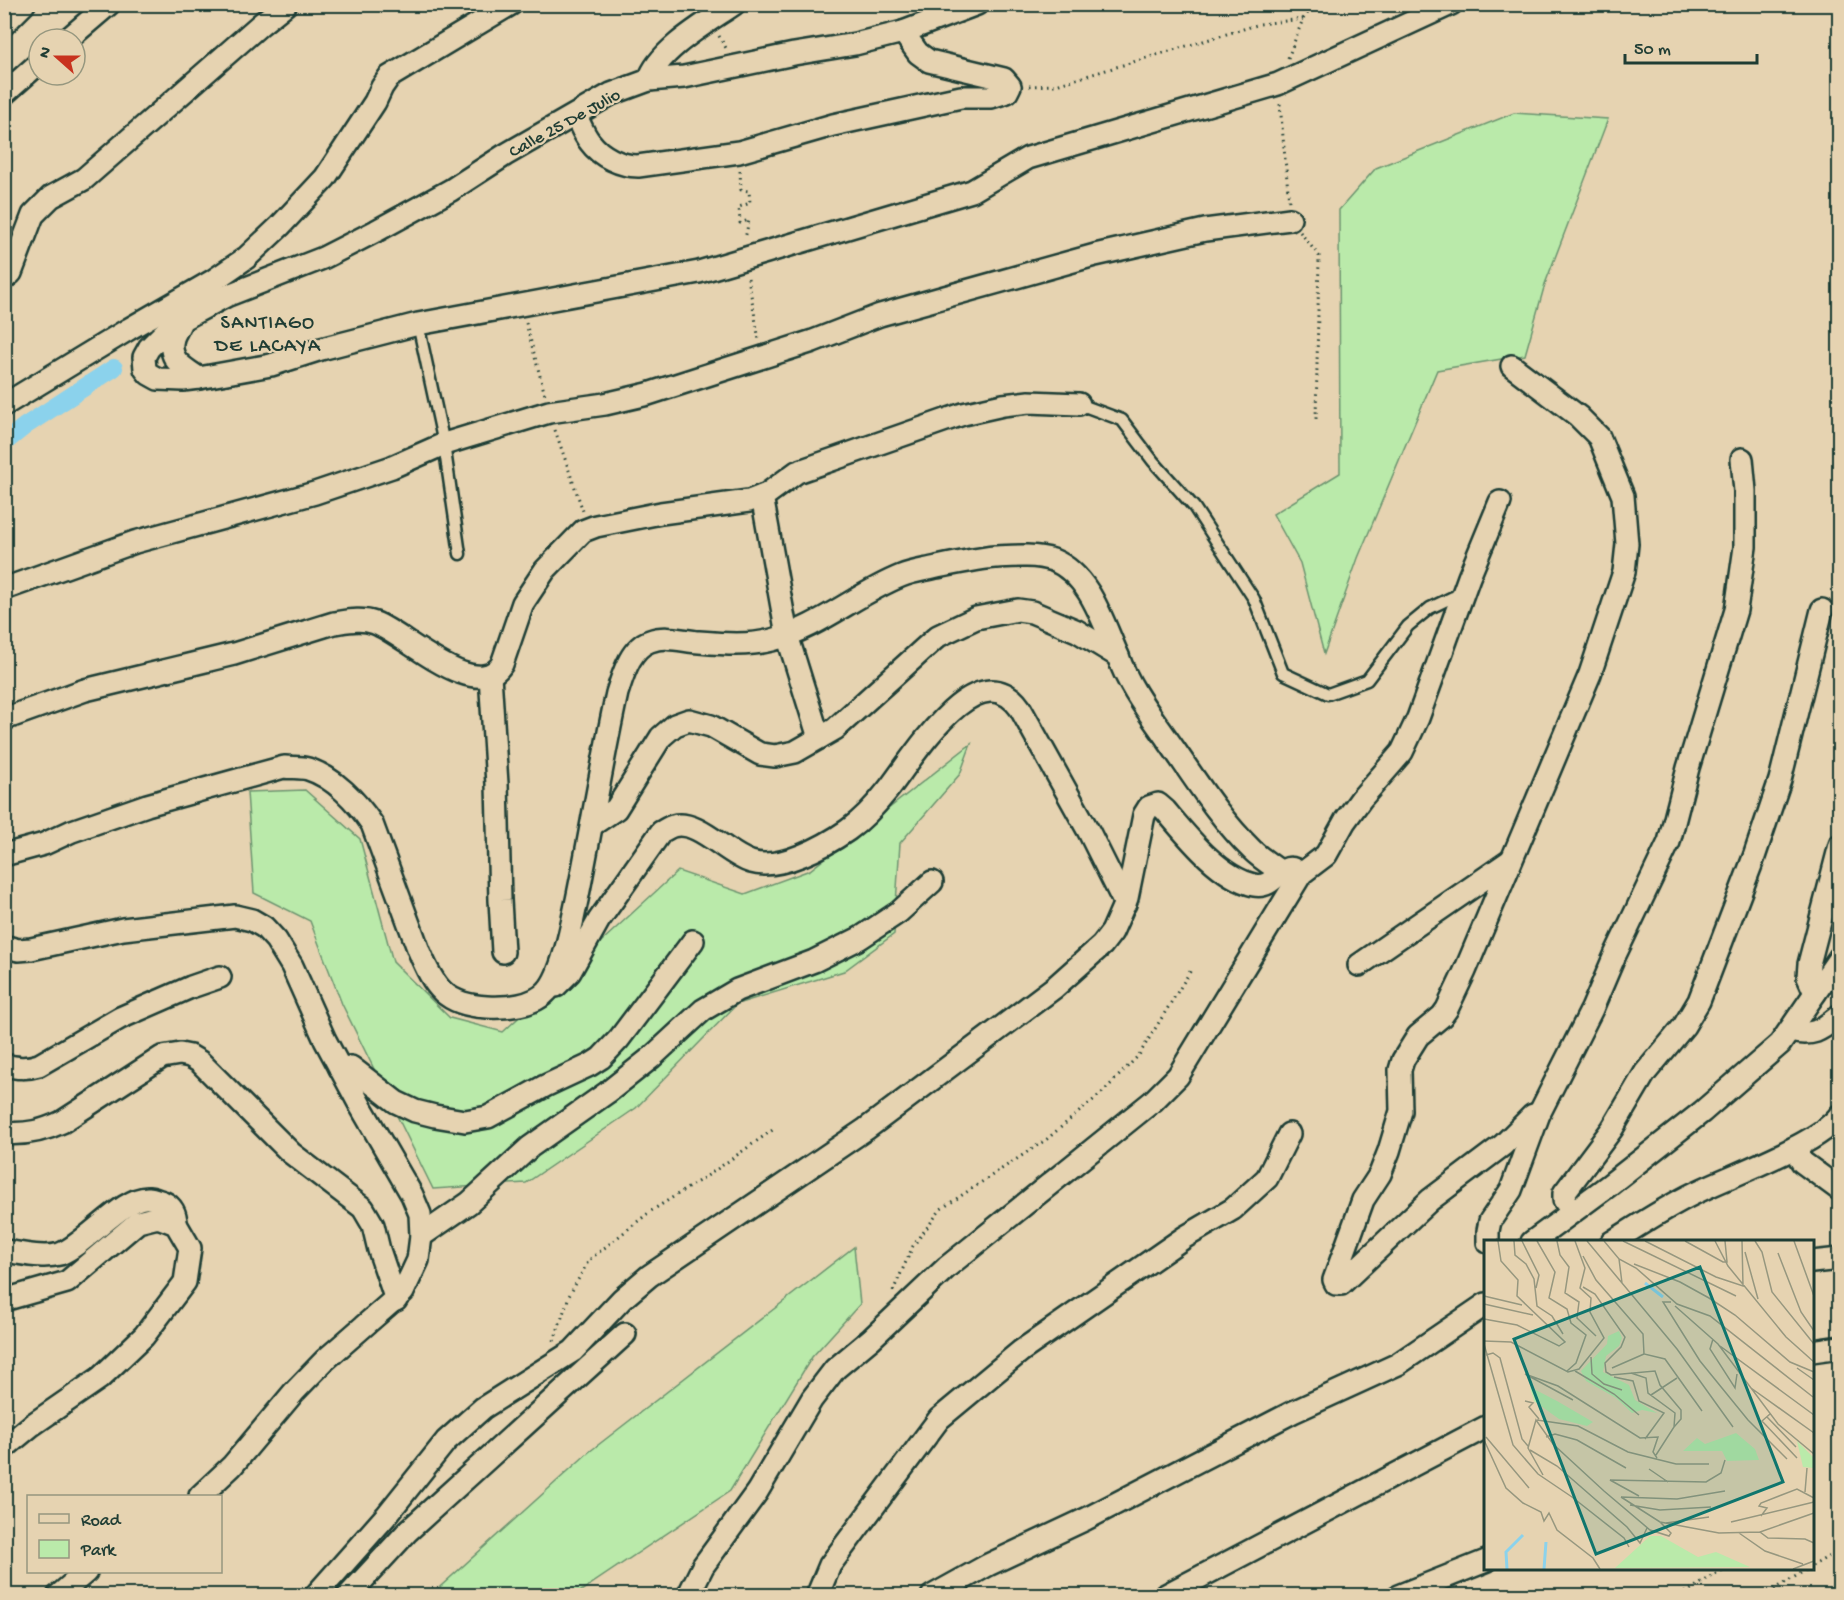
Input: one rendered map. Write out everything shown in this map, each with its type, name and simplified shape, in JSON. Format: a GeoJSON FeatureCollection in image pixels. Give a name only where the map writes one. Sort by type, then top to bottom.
{"type":"FeatureCollection","features":[{"type":"Feature","properties":{"kind":"street"},"geometry":{"type":"LineString","coordinates":[[4,24],[24,4]]}},
{"type":"Feature","properties":{"kind":"street"},"geometry":{"type":"LineString","coordinates":[[82,27],[109,4]]}},
{"type":"Feature","properties":{"kind":"street"},"geometry":{"type":"LineString","coordinates":[[4,279],[11,273],[33,215],[51,197],[84,179],[286,4]]}},
{"type":"Feature","properties":{"kind":"street"},"geometry":{"type":"LineString","coordinates":[[4,405],[129,329],[220,288],[246,258],[325,178],[364,120],[389,76],[511,4]]}},
{"type":"Feature","properties":{"kind":"street"},"geometry":{"type":"LineString","coordinates":[[649,80],[652,71],[663,56],[734,4]]}},
{"type":"Feature","properties":{"kind":"street","name":"Calle 25 De Julio"},"geometry":{"type":"LineString","coordinates":[[199,378],[158,379],[145,369],[144,357],[149,348],[169,328],[220,288],[323,258],[451,190],[505,155],[612,94],[649,80],[684,77],[855,44],[903,32],[977,4]]}},
{"type":"Feature","properties":{"kind":"street"},"geometry":{"type":"LineString","coordinates":[[181,320],[172,341],[174,357],[183,369],[199,378],[271,365],[321,349],[418,324],[699,272],[972,191],[1028,158],[1278,84],[1451,4]]}},
{"type":"Feature","properties":{"kind":"street"},"geometry":{"type":"LineString","coordinates":[[576,116],[590,143],[615,161],[627,166],[638,166],[739,152],[833,125],[949,100],[1002,95],[1007,92],[1010,86],[1004,79],[929,61],[918,53],[903,32]]}},
{"type":"Feature","properties":{"kind":"street"},"geometry":{"type":"LineString","coordinates":[[4,94],[27,74]]}},
{"type":"Feature","properties":{"kind":"street"},"geometry":{"type":"LineString","coordinates":[[4,590],[135,542],[315,493],[392,467],[444,444],[549,412],[605,404],[648,394],[813,340],[880,315],[1095,255],[1205,230],[1290,219]]}},
{"type":"Feature","properties":{"kind":"street"},"geometry":{"type":"LineString","coordinates":[[1512,366],[1578,416],[1599,437],[1623,496],[1627,544],[1624,572],[1602,641],[1568,728],[1447,1009],[1418,1036],[1403,1060],[1400,1070],[1402,1101],[1397,1126],[1380,1174],[1364,1200],[1334,1280],[1336,1284],[1341,1284],[1430,1200],[1503,1145],[1533,1114],[1539,1114]]}},
{"type":"Feature","properties":{"kind":"street"},"geometry":{"type":"LineString","coordinates":[[4,719],[85,690],[234,654],[334,623],[348,621],[364,620],[381,626],[451,668],[473,676],[490,675],[498,671],[502,664],[519,612],[528,596],[545,570],[583,531],[596,526],[661,513],[749,501],[779,486],[797,472],[963,414],[1029,402],[1079,404]]}},
{"type":"Feature","properties":{"kind":"street"},"geometry":{"type":"LineString","coordinates":[[1488,1240],[1490,1221],[1511,1190],[1539,1114],[1592,1009],[1619,944],[1669,842],[1688,768],[1736,610],[1745,547],[1745,491],[1742,459]]}},
{"type":"Feature","properties":{"kind":"street"},"geometry":{"type":"LineString","coordinates":[[762,496],[787,635],[819,738]]}},
{"type":"Feature","properties":{"kind":"street"},"geometry":{"type":"LineString","coordinates":[[315,1596],[386,1516],[446,1441],[483,1408],[573,1351],[622,1299],[649,1276],[866,1129],[1055,987],[1102,945],[1112,932],[1125,904],[1145,810],[1158,804],[1209,858],[1242,881],[1254,885],[1264,885],[1326,855],[1345,821],[1361,799],[1402,752],[1418,718],[1500,501]]}},
{"type":"Feature","properties":{"kind":"street"},"geometry":{"type":"LineString","coordinates":[[4,855],[44,844],[72,831],[147,805],[284,767],[306,768],[321,775],[337,787],[372,824],[426,969],[442,992],[449,999],[473,1006],[515,1005],[541,997],[556,977],[569,936],[617,693],[637,650],[648,641],[661,639],[750,643],[766,641],[787,635],[830,616],[846,604],[883,584],[915,571],[974,559],[1013,556],[1056,561],[1082,583],[1097,608],[1121,666],[1152,717],[1209,799],[1254,852],[1291,873]]}},
{"type":"Feature","properties":{"kind":"street"},"geometry":{"type":"LineString","coordinates":[[592,825],[616,809],[661,737],[675,725],[689,720],[711,726],[760,754],[775,756],[795,752],[835,729],[938,636],[976,618],[1018,610],[1032,612],[1077,631],[1118,656]]}},
{"type":"Feature","properties":{"kind":"street"},"geometry":{"type":"LineString","coordinates":[[1572,1211],[1564,1200],[1564,1193],[1612,1129],[1645,1073],[1684,1026],[1699,1001],[1780,780],[1821,610]]}},
{"type":"Feature","properties":{"kind":"street"},"geometry":{"type":"LineString","coordinates":[[490,675],[497,774],[503,952]]}},
{"type":"Feature","properties":{"kind":"street"},"geometry":{"type":"LineString","coordinates":[[549,989],[561,982],[570,972],[599,920],[661,832],[673,826],[694,829],[708,836],[724,849],[751,862],[770,864],[799,856],[822,846],[850,829],[886,792],[946,716],[965,700],[988,691],[996,691],[1008,696],[1020,708],[1089,832],[1125,904]]}},
{"type":"Feature","properties":{"kind":"street"},"geometry":{"type":"LineString","coordinates":[[1815,993],[1808,977],[1809,964],[1839,845]]}},
{"type":"Feature","properties":{"kind":"street"},"geometry":{"type":"LineString","coordinates":[[1359,965],[1510,860]]}},
{"type":"Feature","properties":{"kind":"street"},"geometry":{"type":"LineString","coordinates":[[688,1596],[703,1566],[757,1492],[812,1399],[834,1369],[871,1339],[947,1267],[1153,1101],[1178,1076],[1291,873]]}},
{"type":"Feature","properties":{"kind":"street"},"geometry":{"type":"LineString","coordinates":[[421,1236],[469,1203],[530,1147],[608,1092],[652,1057],[703,1010],[737,990],[814,961],[860,938],[899,912],[932,882]]}},
{"type":"Feature","properties":{"kind":"street"},"geometry":{"type":"LineString","coordinates":[[4,946],[18,950],[31,949],[123,929],[235,916],[252,920],[264,927],[276,940],[292,966],[325,1040],[412,1195],[420,1214],[421,1236],[418,1260],[403,1292],[325,1360],[294,1392],[232,1466],[202,1495]]}},
{"type":"Feature","properties":{"kind":"street"},"geometry":{"type":"LineString","coordinates":[[340,1068],[351,1067],[396,1102],[415,1111],[465,1120],[488,1117],[601,1058],[619,1040],[693,941]]}},
{"type":"Feature","properties":{"kind":"street"},"geometry":{"type":"LineString","coordinates":[[1535,1240],[1702,1112],[1780,1044],[1839,957]]}},
{"type":"Feature","properties":{"kind":"street"},"geometry":{"type":"LineString","coordinates":[[4,1065],[16,1068],[39,1065],[73,1047],[120,1017],[220,977]]}},
{"type":"Feature","properties":{"kind":"street"},"geometry":{"type":"LineString","coordinates":[[1790,1031],[1811,1034],[1822,1029],[1839,1015]]}},
{"type":"Feature","properties":{"kind":"street"},"geometry":{"type":"LineString","coordinates":[[4,1133],[24,1134],[45,1130],[62,1122],[162,1057],[170,1054],[190,1056],[209,1068],[291,1153],[363,1208],[373,1225],[396,1300]]}},
{"type":"Feature","properties":{"kind":"street"},"geometry":{"type":"LineString","coordinates":[[1615,1240],[1693,1194],[1794,1148],[1833,1124],[1839,1115]]}},
{"type":"Feature","properties":{"kind":"street"},"geometry":{"type":"LineString","coordinates":[[817,1596],[830,1565],[939,1419],[1021,1351],[1185,1237],[1233,1209],[1267,1178],[1289,1134]]}},
{"type":"Feature","properties":{"kind":"street"},"geometry":{"type":"LineString","coordinates":[[1794,1148],[1802,1162],[1839,1190]]}},
{"type":"Feature","properties":{"kind":"street"},"geometry":{"type":"LineString","coordinates":[[4,1251],[46,1256],[58,1254],[69,1249],[124,1207],[148,1198],[166,1203],[171,1207],[176,1217],[176,1224],[190,1248],[185,1282],[151,1327],[100,1378],[32,1425],[4,1448]]}},
{"type":"Feature","properties":{"kind":"street"},"geometry":{"type":"LineString","coordinates":[[4,1300],[67,1282],[138,1222],[159,1217],[176,1224]]}},
{"type":"Feature","properties":{"kind":"street"},"geometry":{"type":"LineString","coordinates":[[1814,1262],[1839,1259]]}},
{"type":"Feature","properties":{"kind":"street"},"geometry":{"type":"LineString","coordinates":[[932,1596],[988,1565],[1086,1519],[1293,1412],[1398,1365],[1484,1305]]}},
{"type":"Feature","properties":{"kind":"street"},"geometry":{"type":"LineString","coordinates":[[348,1596],[408,1531],[625,1334]]}},
{"type":"Feature","properties":{"kind":"street"},"geometry":{"type":"LineString","coordinates":[[1814,1351],[1839,1347]]}},
{"type":"Feature","properties":{"kind":"street"},"geometry":{"type":"LineString","coordinates":[[1164,1596],[1484,1428]]}},
{"type":"Feature","properties":{"kind":"street"},"geometry":{"type":"LineString","coordinates":[[1398,1596],[1484,1561]]}},
{"type":"Feature","properties":{"kind":"street"},"geometry":{"type":"LineString","coordinates":[[58,1596],[85,1573]]}},
{"type":"Feature","properties":{"kind":"lane"},"geometry":{"type":"LineString","coordinates":[[418,324],[444,444],[460,554]]}},
{"type":"Feature","properties":{"kind":"lane"},"geometry":{"type":"LineString","coordinates":[[1079,404],[1122,420],[1152,461],[1194,507],[1254,599],[1283,674],[1328,694],[1367,680],[1408,626],[1430,609],[1453,597],[1462,597]]}},
{"type":"Feature","properties":{"kind":"path"},"geometry":{"type":"LineString","coordinates":[[1315,4],[1303,19],[1278,84],[1290,219],[1319,256],[1316,419]]}},
{"type":"Feature","properties":{"kind":"path"},"geometry":{"type":"LineString","coordinates":[[1010,86],[1056,85],[1260,24],[1303,19]]}},
{"type":"Feature","properties":{"kind":"path"},"geometry":{"type":"LineString","coordinates":[[890,1297],[913,1246],[941,1209],[1047,1139],[1104,1091],[1139,1055],[1191,970]]}},
{"type":"Feature","properties":{"kind":"path"},"geometry":{"type":"LineString","coordinates":[[544,1368],[569,1296],[589,1260],[651,1211],[710,1174],[774,1129]]}},
{"type":"Feature","properties":{"kind":"path"},"geometry":{"type":"LineString","coordinates":[[1814,1565],[1839,1550]]}},
{"type":"Feature","properties":{"kind":"path"},"geometry":{"type":"LineString","coordinates":[[1680,1596],[1724,1570]]}},
{"type":"Feature","properties":{"kind":"path"},"geometry":{"type":"LineString","coordinates":[[1764,1596],[1806,1570]]}},
{"type":"Feature","properties":{"kind":"green space"},"geometry":{"type":"Polygon","coordinates":[[[1514,113],[1608,119],[1545,284],[1525,355],[1437,370],[1358,558],[1324,654],[1300,563],[1273,514],[1340,473],[1339,210],[1376,168],[1514,113]]]}},
{"type":"Feature","properties":{"kind":"green space"},"geometry":{"type":"Polygon","coordinates":[[[971,744],[960,774],[900,843],[894,934],[844,971],[737,1004],[636,1108],[526,1183],[433,1189],[342,1004],[310,921],[254,893],[247,792],[305,790],[360,839],[393,962],[450,1018],[503,1032],[678,871],[745,894],[810,870],[971,744]]]}},
{"type":"Feature","properties":{"kind":"green space"},"geometry":{"type":"Polygon","coordinates":[[[854,1247],[860,1304],[812,1357],[730,1491],[575,1595],[431,1595],[589,1452],[854,1247]]]}},
{"type":"Feature","properties":{"kind":"waterway"},"geometry":{"type":"LineString","coordinates":[[4,443],[25,426],[114,368]]}},
{"type":"Feature","properties":{"kind":"district","name":"SANTIAGO DE LACAYA"},"geometry":{"type":"Point","coordinates":[268,332]}}]}
